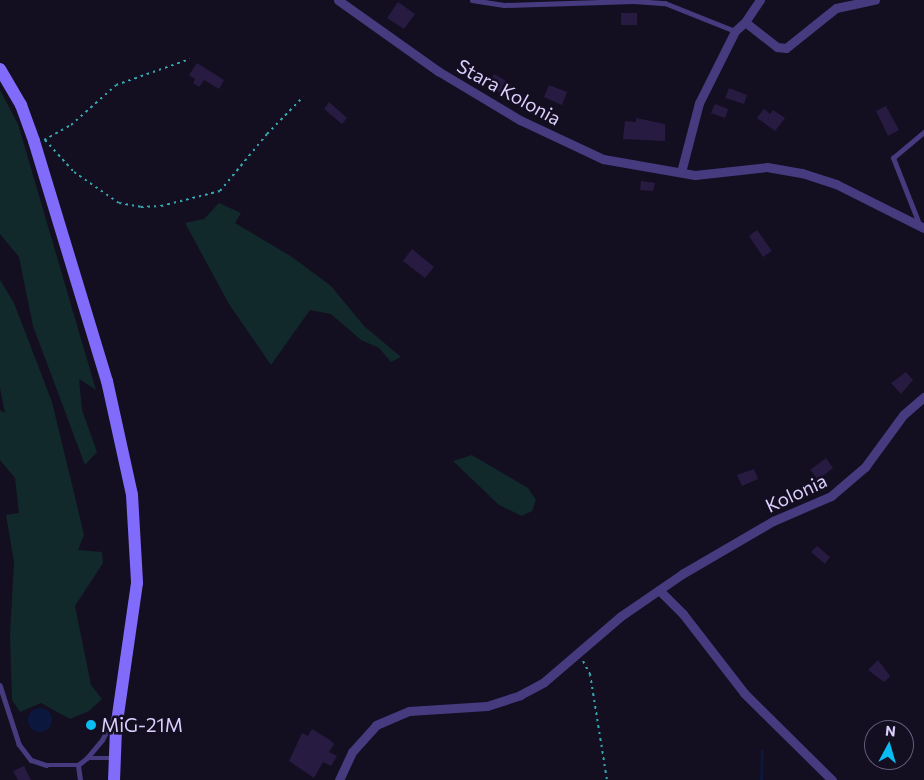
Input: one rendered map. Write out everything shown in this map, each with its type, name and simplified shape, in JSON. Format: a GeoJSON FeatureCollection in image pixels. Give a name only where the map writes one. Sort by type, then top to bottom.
{"type":"FeatureCollection","features":[{"type":"Feature","properties":{"kind":"main road"},"geometry":{"type":"LineString","coordinates":[[0,69],[40,141],[107,381],[132,495],[137,583],[120,703],[114,758],[114,780]]}},
{"type":"Feature","properties":{"kind":"street","name":"Stara Kolonia"},"geometry":{"type":"LineString","coordinates":[[338,0],[438,71],[520,120],[603,159],[710,175],[766,167],[802,173],[836,184],[921,227]]}},
{"type":"Feature","properties":{"kind":"street"},"geometry":{"type":"LineString","coordinates":[[681,172],[699,103],[734,31],[745,22],[760,0]]}},
{"type":"Feature","properties":{"kind":"street"},"geometry":{"type":"LineString","coordinates":[[745,22],[777,46],[786,48],[836,8],[875,0]]}},
{"type":"Feature","properties":{"kind":"street","name":"Kolonia"},"geometry":{"type":"LineString","coordinates":[[339,780],[361,739],[391,717],[433,708],[487,706],[520,695],[544,682],[621,616],[659,590],[773,521],[818,503],[844,488],[865,466],[903,415],[924,397]]}},
{"type":"Feature","properties":{"kind":"street"},"geometry":{"type":"LineString","coordinates":[[659,590],[683,614],[744,692],[832,780]]}},
{"type":"Feature","properties":{"kind":"lane"},"geometry":{"type":"LineString","coordinates":[[472,0],[504,5],[634,0],[664,3],[734,31]]}},
{"type":"Feature","properties":{"kind":"lane"},"geometry":{"type":"LineString","coordinates":[[921,227],[893,158],[924,132]]}},
{"type":"Feature","properties":{"kind":"lane"},"geometry":{"type":"LineString","coordinates":[[0,685],[19,744],[31,760],[46,765],[78,764],[87,758],[102,740],[120,703]]}},
{"type":"Feature","properties":{"kind":"lane"},"geometry":{"type":"LineString","coordinates":[[87,758],[114,758]]}},
{"type":"Feature","properties":{"kind":"lane"},"geometry":{"type":"LineString","coordinates":[[78,764],[80,780]]}},
{"type":"Feature","properties":{"kind":"path"},"geometry":{"type":"LineString","coordinates":[[190,59],[116,85],[71,125],[40,141],[74,172],[119,203],[141,207],[161,206],[220,191],[267,134],[303,97]]}},
{"type":"Feature","properties":{"kind":"path"},"geometry":{"type":"LineString","coordinates":[[578,653],[590,674],[607,780]]}},
{"type":"Feature","properties":{"kind":"green space"},"geometry":{"type":"Polygon","coordinates":[[[0,90],[18,124],[96,390],[79,379],[82,410],[97,452],[85,465],[33,326],[19,257],[0,234],[0,90]]]}},
{"type":"Feature","properties":{"kind":"green space"},"geometry":{"type":"Polygon","coordinates":[[[219,203],[241,213],[235,223],[292,257],[331,286],[364,326],[401,357],[391,362],[379,348],[361,340],[331,314],[310,310],[271,365],[229,304],[185,223],[204,219],[219,203]]]}},
{"type":"Feature","properties":{"kind":"green space"},"geometry":{"type":"Polygon","coordinates":[[[0,280],[14,303],[52,402],[84,535],[78,550],[102,552],[103,563],[75,606],[91,685],[102,699],[89,711],[70,719],[41,703],[20,712],[12,700],[10,635],[14,562],[6,515],[19,513],[15,478],[0,460],[0,410],[5,413],[0,388],[0,280]]]}},
{"type":"Feature","properties":{"kind":"green space"},"geometry":{"type":"Polygon","coordinates":[[[472,455],[528,488],[536,500],[532,511],[522,516],[499,505],[453,461],[472,455]]]}},
{"type":"Feature","properties":{"kind":"water"},"geometry":{"type":"Polygon","coordinates":[[[35,708],[45,708],[52,715],[52,725],[45,732],[35,732],[28,725],[28,715],[35,708]]]}},
{"type":"Feature","properties":{"kind":"building"},"geometry":{"type":"Polygon","coordinates":[[[398,2],[415,14],[404,29],[387,18],[398,2]]]}},
{"type":"Feature","properties":{"kind":"building"},"geometry":{"type":"Polygon","coordinates":[[[621,13],[637,13],[637,25],[621,25],[621,13]]]}},
{"type":"Feature","properties":{"kind":"building"},"geometry":{"type":"Polygon","coordinates":[[[197,63],[224,80],[219,89],[204,80],[199,87],[193,83],[195,79],[189,75],[197,63]]]}},
{"type":"Feature","properties":{"kind":"building"},"geometry":{"type":"Polygon","coordinates":[[[494,74],[512,84],[506,96],[488,86],[494,74]]]}},
{"type":"Feature","properties":{"kind":"building"},"geometry":{"type":"Polygon","coordinates":[[[549,85],[567,92],[562,105],[544,97],[549,85]]]}},
{"type":"Feature","properties":{"kind":"building"},"geometry":{"type":"Polygon","coordinates":[[[729,88],[747,95],[744,104],[725,98],[729,88]]]}},
{"type":"Feature","properties":{"kind":"building"},"geometry":{"type":"Polygon","coordinates":[[[329,102],[347,118],[342,124],[324,109],[329,102]]]}},
{"type":"Feature","properties":{"kind":"building"},"geometry":{"type":"Polygon","coordinates":[[[715,104],[728,109],[725,118],[711,113],[715,104]]]}},
{"type":"Feature","properties":{"kind":"building"},"geometry":{"type":"Polygon","coordinates":[[[886,106],[899,130],[888,136],[876,111],[886,106]]]}},
{"type":"Feature","properties":{"kind":"building"},"geometry":{"type":"Polygon","coordinates":[[[764,109],[770,114],[773,110],[785,118],[775,131],[757,118],[764,109]]]}},
{"type":"Feature","properties":{"kind":"building"},"geometry":{"type":"Polygon","coordinates":[[[636,118],[665,124],[665,141],[623,139],[625,121],[636,122],[636,118]]]}},
{"type":"Feature","properties":{"kind":"building"},"geometry":{"type":"Polygon","coordinates":[[[641,181],[655,183],[653,191],[640,190],[641,181]]]}},
{"type":"Feature","properties":{"kind":"building"},"geometry":{"type":"Polygon","coordinates":[[[757,230],[772,251],[763,257],[749,236],[757,230]]]}},
{"type":"Feature","properties":{"kind":"building"},"geometry":{"type":"Polygon","coordinates":[[[412,249],[434,267],[425,278],[403,261],[412,249]]]}},
{"type":"Feature","properties":{"kind":"building"},"geometry":{"type":"Polygon","coordinates":[[[906,372],[913,380],[901,394],[891,383],[906,372]]]}},
{"type":"Feature","properties":{"kind":"building"},"geometry":{"type":"Polygon","coordinates":[[[826,458],[833,468],[818,480],[810,470],[826,458]]]}},
{"type":"Feature","properties":{"kind":"building"},"geometry":{"type":"Polygon","coordinates":[[[754,469],[758,479],[742,486],[737,475],[754,469]]]}},
{"type":"Feature","properties":{"kind":"building"},"geometry":{"type":"Polygon","coordinates":[[[817,546],[830,557],[825,564],[811,552],[817,546]]]}},
{"type":"Feature","properties":{"kind":"building"},"geometry":{"type":"Polygon","coordinates":[[[878,660],[890,676],[884,682],[868,670],[878,660]]]}},
{"type":"Feature","properties":{"kind":"building"},"geometry":{"type":"Polygon","coordinates":[[[312,729],[334,744],[329,752],[337,756],[331,766],[323,762],[314,778],[289,761],[302,733],[308,736],[312,729]]]}},
{"type":"Feature","properties":{"kind":"building"},"geometry":{"type":"Polygon","coordinates":[[[24,766],[31,780],[18,780],[13,771],[24,766]]]}},
{"type":"Feature","properties":{"kind":"waterway"},"geometry":{"type":"LineString","coordinates":[[761,780],[762,751]]}},
{"type":"Feature","properties":{"kind":"place","name":"MiG-21M"},"geometry":{"type":"Point","coordinates":[91,725]}}]}
